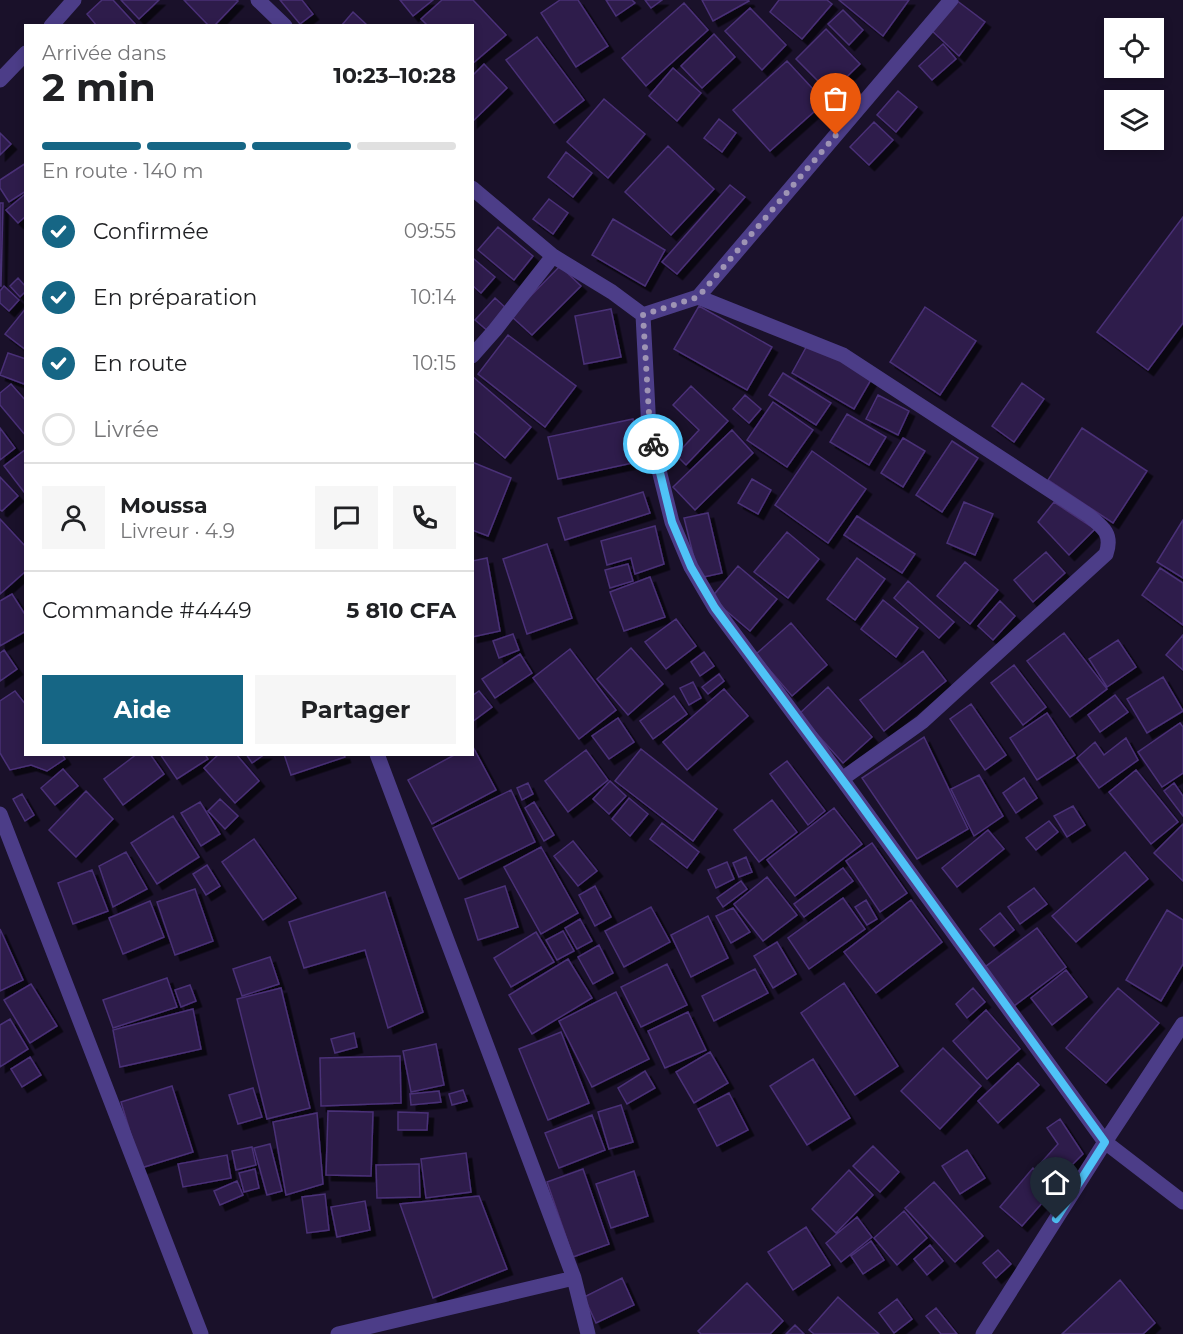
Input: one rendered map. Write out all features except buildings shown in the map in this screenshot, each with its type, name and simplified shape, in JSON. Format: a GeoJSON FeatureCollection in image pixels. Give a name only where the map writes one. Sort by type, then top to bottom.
{"type":"FeatureCollection","features":[{"type":"Feature","properties":{"kind":"street"},"geometry":{"type":"LineString","coordinates":[[55,24],[74,0]]}},
{"type":"Feature","properties":{"kind":"street"},"geometry":{"type":"LineString","coordinates":[[258,0],[283,24]]}},
{"type":"Feature","properties":{"kind":"street"},"geometry":{"type":"LineString","coordinates":[[643,315],[698,297],[951,0]]}},
{"type":"Feature","properties":{"kind":"street"},"geometry":{"type":"LineString","coordinates":[[0,80],[24,55]]}},
{"type":"Feature","properties":{"kind":"street"},"geometry":{"type":"LineString","coordinates":[[474,190],[553,256],[612,292],[643,315],[650,430],[672,522],[691,567],[715,608],[1105,1142],[1183,1202]]}},
{"type":"Feature","properties":{"kind":"street"},"geometry":{"type":"LineString","coordinates":[[474,354],[553,256]]}},
{"type":"Feature","properties":{"kind":"street"},"geometry":{"type":"LineString","coordinates":[[698,297],[843,355],[1088,515],[1102,527],[1108,536],[1109,546],[1106,554],[931,714],[842,779]]}},
{"type":"Feature","properties":{"kind":"street"},"geometry":{"type":"LineString","coordinates":[[378,756],[574,1278],[588,1334]]}},
{"type":"Feature","properties":{"kind":"street"},"geometry":{"type":"LineString","coordinates":[[0,814],[201,1334]]}},
{"type":"Feature","properties":{"kind":"street"},"geometry":{"type":"LineString","coordinates":[[983,1334],[1183,1024]]}},
{"type":"Feature","properties":{"kind":"street"},"geometry":{"type":"LineString","coordinates":[[338,1334],[574,1278]]}},
{"type":"Feature","properties":{"kind":"way so far"},"geometry":{"type":"LineString","coordinates":[[653,444],[650,430],[643,315],[698,297],[836,135]]}},
{"type":"Feature","properties":{"kind":"route"},"geometry":{"type":"LineString","coordinates":[[653,444],[672,522],[691,567],[715,608],[856,798],[1105,1142],[1056,1219]]}}]}
